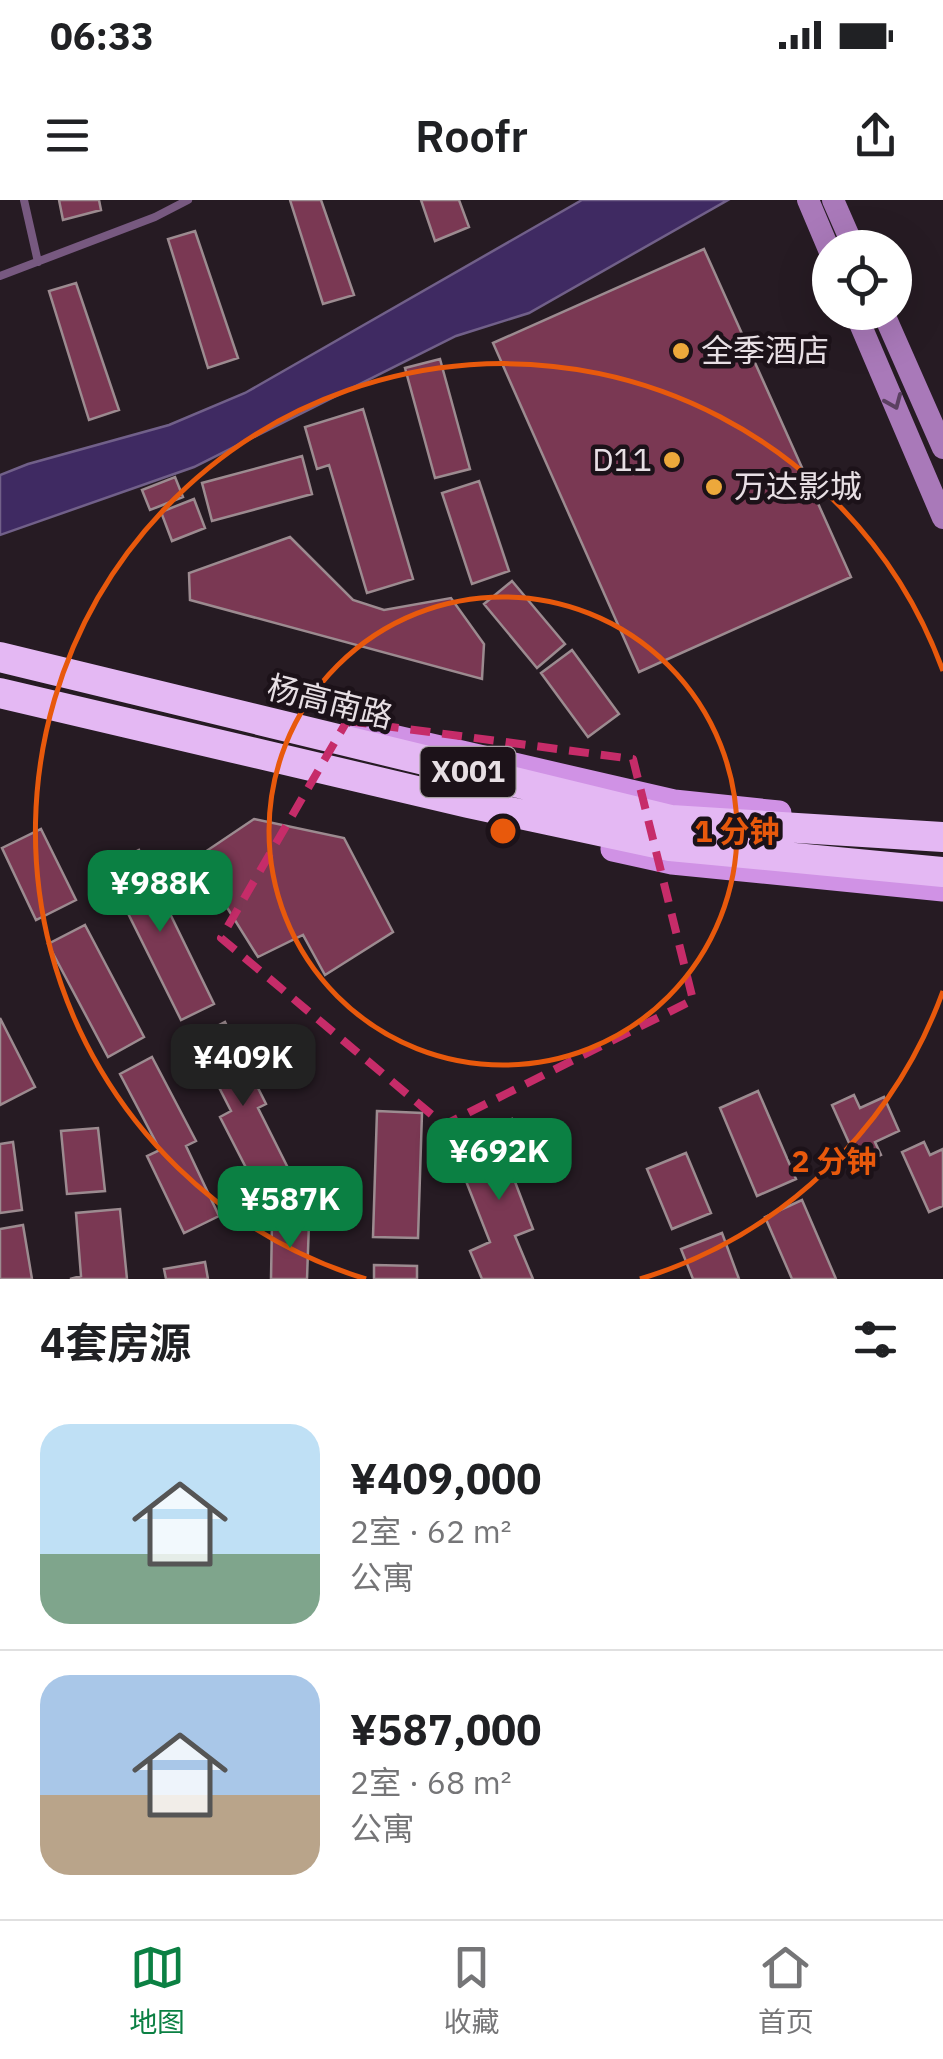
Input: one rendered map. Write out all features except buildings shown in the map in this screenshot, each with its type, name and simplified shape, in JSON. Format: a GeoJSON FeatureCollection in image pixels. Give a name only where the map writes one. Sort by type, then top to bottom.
{"type":"FeatureCollection","features":[{"type":"Feature","properties":{"kind":"highway","name":"杨高南路"},"geometry":{"type":"LineString","coordinates":[[0,657],[671,820],[943,837]]}},
{"type":"Feature","properties":{"kind":"highway","name":"杨高南路"},"geometry":{"type":"LineString","coordinates":[[0,693],[468,803],[670,846],[943,872]]}},
{"type":"Feature","properties":{"kind":"main road"},"geometry":{"type":"LineString","coordinates":[[808,200],[821,230]]}},
{"type":"Feature","properties":{"kind":"main road"},"geometry":{"type":"LineString","coordinates":[[833,200],[846,230]]}},
{"type":"Feature","properties":{"kind":"main road"},"geometry":{"type":"LineString","coordinates":[[864,330],[943,518]]}},
{"type":"Feature","properties":{"kind":"main road"},"geometry":{"type":"LineString","coordinates":[[891,330],[943,448]]}},
{"type":"Feature","properties":{"kind":"main road","name":"杨高南路"},"geometry":{"type":"LineString","coordinates":[[0,645],[674,802],[943,824]]}},
{"type":"Feature","properties":{"kind":"main road","name":"X001"},"geometry":{"type":"LineString","coordinates":[[0,704],[672,862],[943,889]]}},
{"type":"Feature","properties":{"kind":"lane"},"geometry":{"type":"LineString","coordinates":[[24,200],[38,262]]}},
{"type":"Feature","properties":{"kind":"lane"},"geometry":{"type":"LineString","coordinates":[[0,276],[155,217],[188,200]]}},
{"type":"Feature","properties":{"kind":"highlighted area"},"geometry":{"type":"Polygon","coordinates":[[[347,721],[633,759],[693,1000],[444,1125],[221,938],[347,721]]]}},
{"type":"Feature","properties":{"kind":"shaded area"},"geometry":{"type":"Polygon","coordinates":[[[582,200],[728,200],[529,313],[456,336],[194,467],[0,535],[0,475],[169,425],[245,393],[582,200]]]}},
{"type":"Feature","properties":{"kind":"place","name":"全季酒店"},"geometry":{"type":"Point","coordinates":[681,351]}},
{"type":"Feature","properties":{"kind":"place","name":"D11"},"geometry":{"type":"Point","coordinates":[672,460]}},
{"type":"Feature","properties":{"kind":"place","name":"万达影城"},"geometry":{"type":"Point","coordinates":[714,487]}}]}
